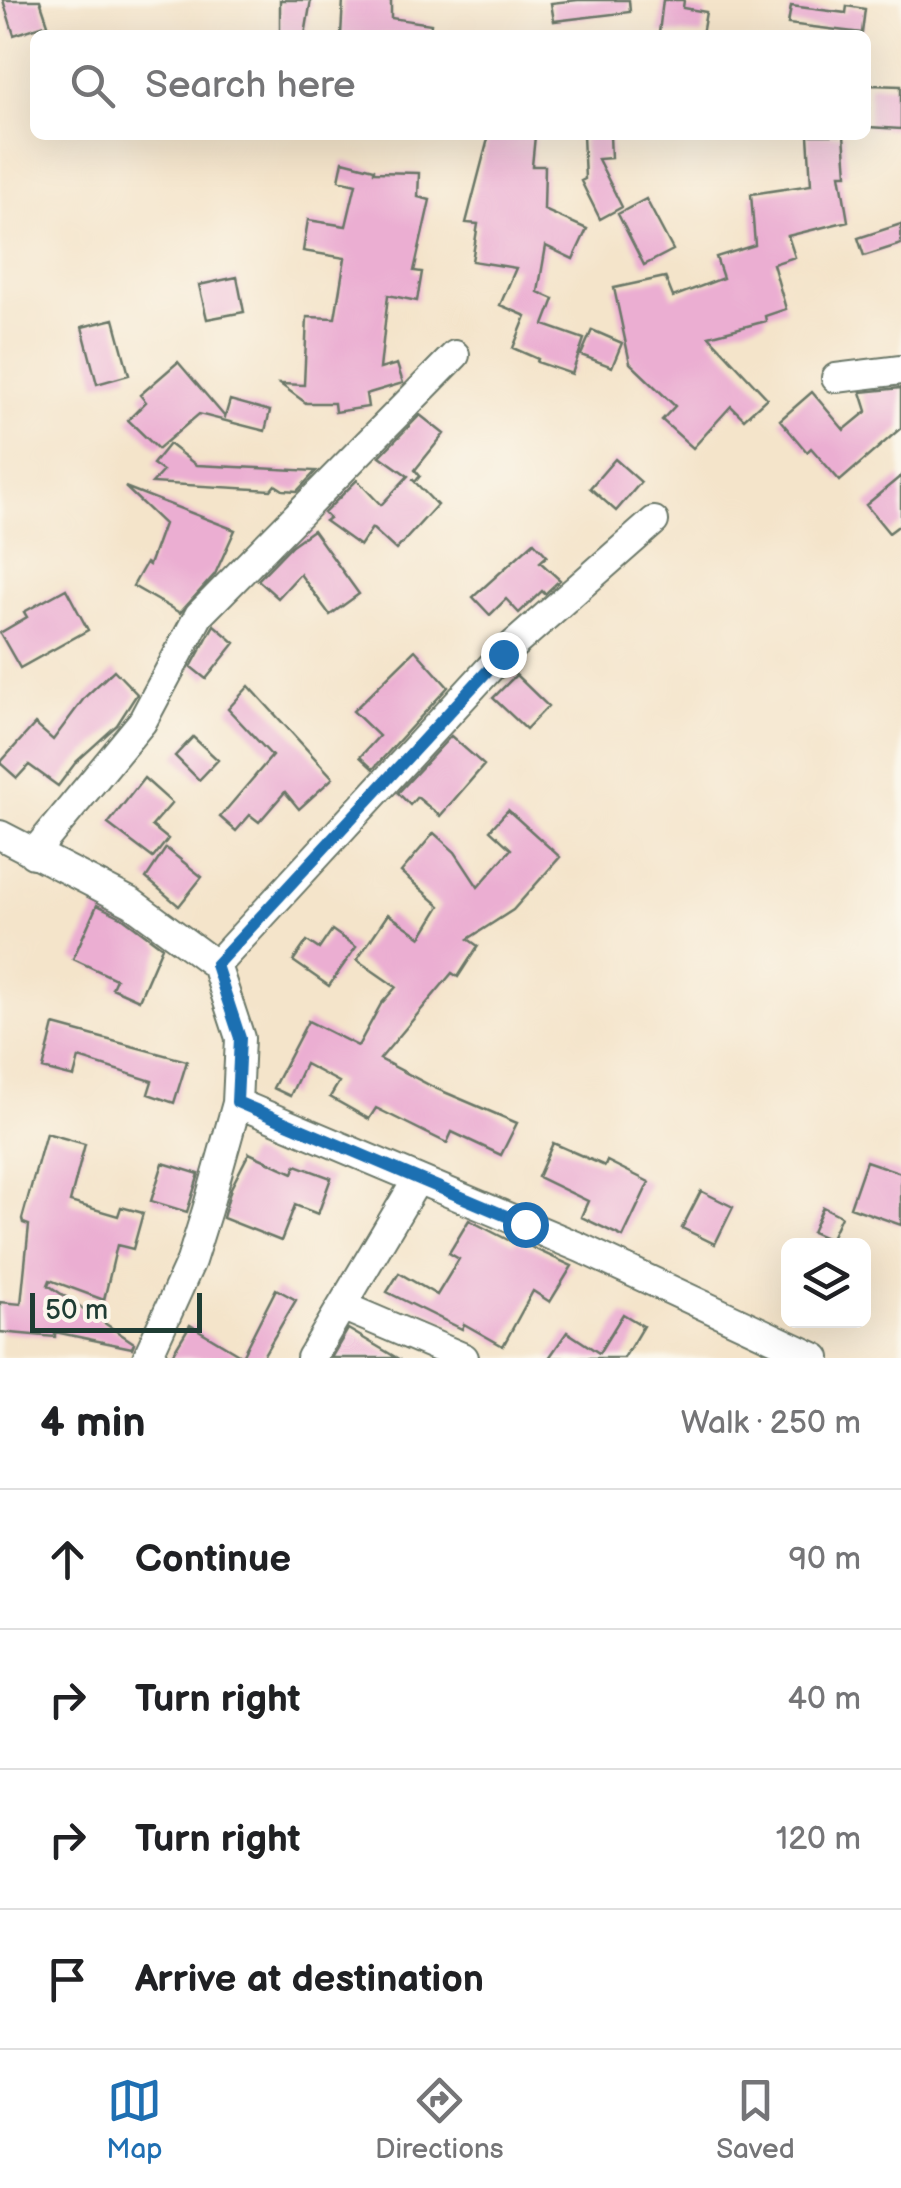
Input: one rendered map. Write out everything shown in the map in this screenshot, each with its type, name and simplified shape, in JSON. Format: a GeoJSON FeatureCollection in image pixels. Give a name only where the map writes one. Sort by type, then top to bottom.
{"type":"FeatureCollection","features":[{"type":"Feature","properties":{"kind":"street"},"geometry":{"type":"LineString","coordinates":[[33,854],[142,722],[199,615],[456,354]]}},
{"type":"Feature","properties":{"kind":"street"},"geometry":{"type":"LineString","coordinates":[[836,378],[901,370]]}},
{"type":"Feature","properties":{"kind":"street"},"geometry":{"type":"LineString","coordinates":[[216,965],[503,654],[654,522]]}},
{"type":"Feature","properties":{"kind":"street"},"geometry":{"type":"LineString","coordinates":[[0,835],[132,903],[216,965],[240,1038],[237,1102],[191,1261],[147,1358]]}},
{"type":"Feature","properties":{"kind":"street"},"geometry":{"type":"LineString","coordinates":[[237,1102],[580,1248],[816,1358]]}},
{"type":"Feature","properties":{"kind":"street"},"geometry":{"type":"LineString","coordinates":[[311,1358],[417,1180]]}},
{"type":"Feature","properties":{"kind":"street"},"geometry":{"type":"LineString","coordinates":[[342,1306],[464,1358]]}},
{"type":"Feature","properties":{"kind":"building"},"geometry":{"type":"Polygon","coordinates":[[[3,0],[40,0],[48,24],[14,35],[3,0]]]}},
{"type":"Feature","properties":{"kind":"building"},"geometry":{"type":"Polygon","coordinates":[[[280,0],[311,0],[306,30],[280,30],[280,0]]]}},
{"type":"Feature","properties":{"kind":"building"},"geometry":{"type":"Polygon","coordinates":[[[343,0],[391,0],[391,18],[431,24],[430,30],[341,30],[343,0]]]}},
{"type":"Feature","properties":{"kind":"building"},"geometry":{"type":"Polygon","coordinates":[[[629,0],[630,12],[554,21],[551,3],[629,0]]]}},
{"type":"Feature","properties":{"kind":"building"},"geometry":{"type":"Polygon","coordinates":[[[663,0],[684,0],[683,8],[706,12],[703,30],[659,30],[663,0]]]}},
{"type":"Feature","properties":{"kind":"building"},"geometry":{"type":"Polygon","coordinates":[[[791,6],[846,13],[847,6],[865,9],[862,30],[788,24],[791,6]]]}},
{"type":"Feature","properties":{"kind":"building"},"geometry":{"type":"Polygon","coordinates":[[[871,85],[901,86],[901,129],[871,127],[871,85]]]}},
{"type":"Feature","properties":{"kind":"building"},"geometry":{"type":"Polygon","coordinates":[[[488,140],[535,140],[532,166],[545,166],[544,210],[587,229],[573,259],[546,246],[538,292],[554,299],[544,325],[584,339],[572,374],[537,362],[538,359],[513,348],[526,316],[500,305],[516,268],[472,261],[478,224],[466,223],[488,140]]]}},
{"type":"Feature","properties":{"kind":"building"},"geometry":{"type":"Polygon","coordinates":[[[583,140],[610,140],[611,158],[598,159],[622,207],[600,219],[581,181],[585,179],[583,140]]]}},
{"type":"Feature","properties":{"kind":"building"},"geometry":{"type":"Polygon","coordinates":[[[808,140],[844,140],[847,174],[840,174],[848,221],[788,236],[795,257],[773,264],[786,309],[765,316],[766,321],[709,336],[767,398],[744,419],[731,406],[693,448],[662,420],[675,406],[630,363],[614,288],[665,277],[673,297],[723,278],[716,257],[755,245],[751,194],[811,185],[808,140]]]}},
{"type":"Feature","properties":{"kind":"building"},"geometry":{"type":"Polygon","coordinates":[[[343,161],[374,172],[419,173],[418,197],[430,200],[414,271],[422,272],[417,301],[388,295],[380,369],[397,364],[403,383],[366,394],[368,407],[335,412],[334,403],[306,403],[280,384],[304,385],[307,317],[335,318],[345,258],[303,251],[308,220],[346,226],[356,184],[339,180],[343,161]]]}},
{"type":"Feature","properties":{"kind":"building"},"geometry":{"type":"Polygon","coordinates":[[[646,199],[673,250],[644,265],[618,214],[646,199]]]}},
{"type":"Feature","properties":{"kind":"building"},"geometry":{"type":"Polygon","coordinates":[[[901,224],[901,244],[864,256],[858,238],[901,224]]]}},
{"type":"Feature","properties":{"kind":"building"},"geometry":{"type":"Polygon","coordinates":[[[237,277],[244,312],[207,319],[199,285],[237,277]]]}},
{"type":"Feature","properties":{"kind":"building"},"geometry":{"type":"Polygon","coordinates":[[[114,319],[129,375],[97,384],[82,327],[114,319]]]}},
{"type":"Feature","properties":{"kind":"building"},"geometry":{"type":"Polygon","coordinates":[[[592,330],[622,343],[612,367],[581,355],[592,330]]]}},
{"type":"Feature","properties":{"kind":"building"},"geometry":{"type":"Polygon","coordinates":[[[178,362],[225,417],[230,400],[270,411],[265,431],[199,414],[158,449],[128,420],[146,402],[140,395],[178,362]]]}},
{"type":"Feature","properties":{"kind":"building"},"geometry":{"type":"Polygon","coordinates":[[[901,388],[901,428],[840,481],[811,448],[807,452],[780,420],[812,392],[844,430],[867,411],[861,392],[901,388]]]}},
{"type":"Feature","properties":{"kind":"building"},"geometry":{"type":"Polygon","coordinates":[[[420,415],[444,434],[415,470],[420,476],[415,482],[412,479],[437,505],[396,550],[372,528],[360,546],[325,521],[329,518],[324,513],[357,480],[381,505],[408,476],[380,456],[420,415]]]}},
{"type":"Feature","properties":{"kind":"building"},"geometry":{"type":"Polygon","coordinates":[[[169,444],[196,465],[316,471],[297,491],[275,485],[271,490],[152,483],[163,471],[153,464],[169,444]]]}},
{"type":"Feature","properties":{"kind":"building"},"geometry":{"type":"Polygon","coordinates":[[[615,459],[641,482],[616,511],[590,488],[615,459]]]}},
{"type":"Feature","properties":{"kind":"building"},"geometry":{"type":"Polygon","coordinates":[[[901,476],[901,524],[889,533],[866,505],[901,476]]]}},
{"type":"Feature","properties":{"kind":"building"},"geometry":{"type":"Polygon","coordinates":[[[125,487],[235,530],[215,574],[180,613],[133,586],[146,563],[149,565],[164,524],[125,487]]]}},
{"type":"Feature","properties":{"kind":"building"},"geometry":{"type":"Polygon","coordinates":[[[313,530],[359,594],[330,615],[300,574],[278,598],[258,580],[292,545],[313,530]]]}},
{"type":"Feature","properties":{"kind":"building"},"geometry":{"type":"Polygon","coordinates":[[[534,542],[547,556],[540,562],[560,580],[519,613],[506,599],[490,615],[473,597],[534,542]]]}},
{"type":"Feature","properties":{"kind":"building"},"geometry":{"type":"Polygon","coordinates":[[[66,589],[88,630],[20,668],[0,633],[27,617],[24,612],[66,589]]]}},
{"type":"Feature","properties":{"kind":"building"},"geometry":{"type":"Polygon","coordinates":[[[214,625],[235,643],[206,679],[191,667],[214,625]]]}},
{"type":"Feature","properties":{"kind":"building"},"geometry":{"type":"Polygon","coordinates":[[[415,650],[448,687],[373,769],[360,757],[379,736],[353,711],[415,650]]]}},
{"type":"Feature","properties":{"kind":"building"},"geometry":{"type":"Polygon","coordinates":[[[114,670],[137,694],[117,725],[76,762],[58,786],[29,765],[17,778],[0,763],[35,724],[53,740],[85,697],[114,670]]]}},
{"type":"Feature","properties":{"kind":"building"},"geometry":{"type":"Polygon","coordinates":[[[516,675],[548,706],[526,729],[493,698],[516,675]]]}},
{"type":"Feature","properties":{"kind":"building"},"geometry":{"type":"Polygon","coordinates":[[[249,686],[333,778],[299,809],[285,792],[259,822],[250,815],[236,831],[220,817],[272,756],[228,709],[249,686]]]}},
{"type":"Feature","properties":{"kind":"building"},"geometry":{"type":"Polygon","coordinates":[[[451,736],[484,765],[440,816],[417,797],[410,805],[398,793],[451,736]]]}},
{"type":"Feature","properties":{"kind":"building"},"geometry":{"type":"Polygon","coordinates":[[[193,737],[218,760],[199,780],[175,756],[193,737]]]}},
{"type":"Feature","properties":{"kind":"building"},"geometry":{"type":"Polygon","coordinates":[[[144,778],[172,803],[152,826],[168,839],[153,858],[108,824],[144,778]]]}},
{"type":"Feature","properties":{"kind":"building"},"geometry":{"type":"Polygon","coordinates":[[[508,810],[560,857],[513,910],[468,939],[478,946],[458,977],[452,973],[380,1059],[517,1123],[501,1155],[452,1132],[447,1143],[376,1108],[369,1119],[330,1097],[339,1082],[305,1064],[290,1096],[273,1088],[308,1021],[358,1046],[381,1004],[396,987],[357,960],[388,914],[421,937],[440,906],[401,872],[434,833],[455,852],[478,887],[511,849],[490,830],[508,810]]]}},
{"type":"Feature","properties":{"kind":"building"},"geometry":{"type":"Polygon","coordinates":[[[166,848],[202,877],[179,906],[146,878],[166,848]]]}},
{"type":"Feature","properties":{"kind":"building"},"geometry":{"type":"Polygon","coordinates":[[[97,905],[123,918],[162,947],[139,1000],[112,988],[116,979],[73,959],[97,905]]]}},
{"type":"Feature","properties":{"kind":"building"},"geometry":{"type":"Polygon","coordinates":[[[332,930],[356,947],[329,986],[293,961],[307,941],[319,949],[332,930]]]}},
{"type":"Feature","properties":{"kind":"building"},"geometry":{"type":"Polygon","coordinates":[[[54,1025],[187,1061],[174,1103],[148,1094],[152,1081],[79,1058],[74,1077],[43,1069],[54,1025]]]}},
{"type":"Feature","properties":{"kind":"building"},"geometry":{"type":"Polygon","coordinates":[[[46,1133],[85,1144],[70,1202],[118,1216],[121,1207],[143,1213],[133,1249],[117,1245],[104,1300],[50,1280],[48,1285],[134,1343],[132,1348],[55,1332],[55,1337],[0,1332],[0,1302],[21,1304],[29,1225],[22,1219],[46,1133]]]}},
{"type":"Feature","properties":{"kind":"building"},"geometry":{"type":"Polygon","coordinates":[[[553,1143],[605,1166],[607,1161],[649,1182],[623,1237],[581,1217],[588,1201],[538,1177],[553,1143]]]}},
{"type":"Feature","properties":{"kind":"building"},"geometry":{"type":"Polygon","coordinates":[[[249,1153],[293,1173],[296,1165],[331,1178],[318,1214],[295,1205],[281,1241],[223,1218],[231,1188],[249,1153]]]}},
{"type":"Feature","properties":{"kind":"building"},"geometry":{"type":"Polygon","coordinates":[[[866,1161],[901,1173],[901,1225],[850,1207],[866,1161]]]}},
{"type":"Feature","properties":{"kind":"building"},"geometry":{"type":"Polygon","coordinates":[[[163,1163],[199,1174],[187,1212],[151,1201],[163,1163]]]}},
{"type":"Feature","properties":{"kind":"building"},"geometry":{"type":"Polygon","coordinates":[[[701,1191],[733,1207],[715,1244],[682,1228],[701,1191]]]}},
{"type":"Feature","properties":{"kind":"building"},"geometry":{"type":"Polygon","coordinates":[[[823,1207],[841,1216],[831,1238],[812,1232],[823,1207]]]}},
{"type":"Feature","properties":{"kind":"building"},"geometry":{"type":"Polygon","coordinates":[[[469,1220],[572,1266],[550,1302],[533,1291],[503,1346],[464,1324],[462,1329],[387,1292],[399,1273],[437,1295],[459,1259],[449,1253],[469,1220]]]}},
{"type":"Feature","properties":{"kind":"building"},"geometry":{"type":"Polygon","coordinates":[[[276,1289],[296,1300],[262,1358],[170,1358],[190,1325],[242,1356],[276,1289]]]}},
{"type":"Feature","properties":{"kind":"building"},"geometry":{"type":"Polygon","coordinates":[[[623,1314],[643,1326],[624,1358],[549,1358],[567,1332],[599,1353],[623,1314]]]}},
{"type":"Feature","properties":{"kind":"building"},"geometry":{"type":"Polygon","coordinates":[[[348,1329],[397,1358],[331,1358],[348,1329]]]}},
{"type":"Feature","properties":{"kind":"route"},"geometry":{"type":"LineString","coordinates":[[503,654],[216,965],[240,1038],[237,1102],[525,1224]]}}]}
